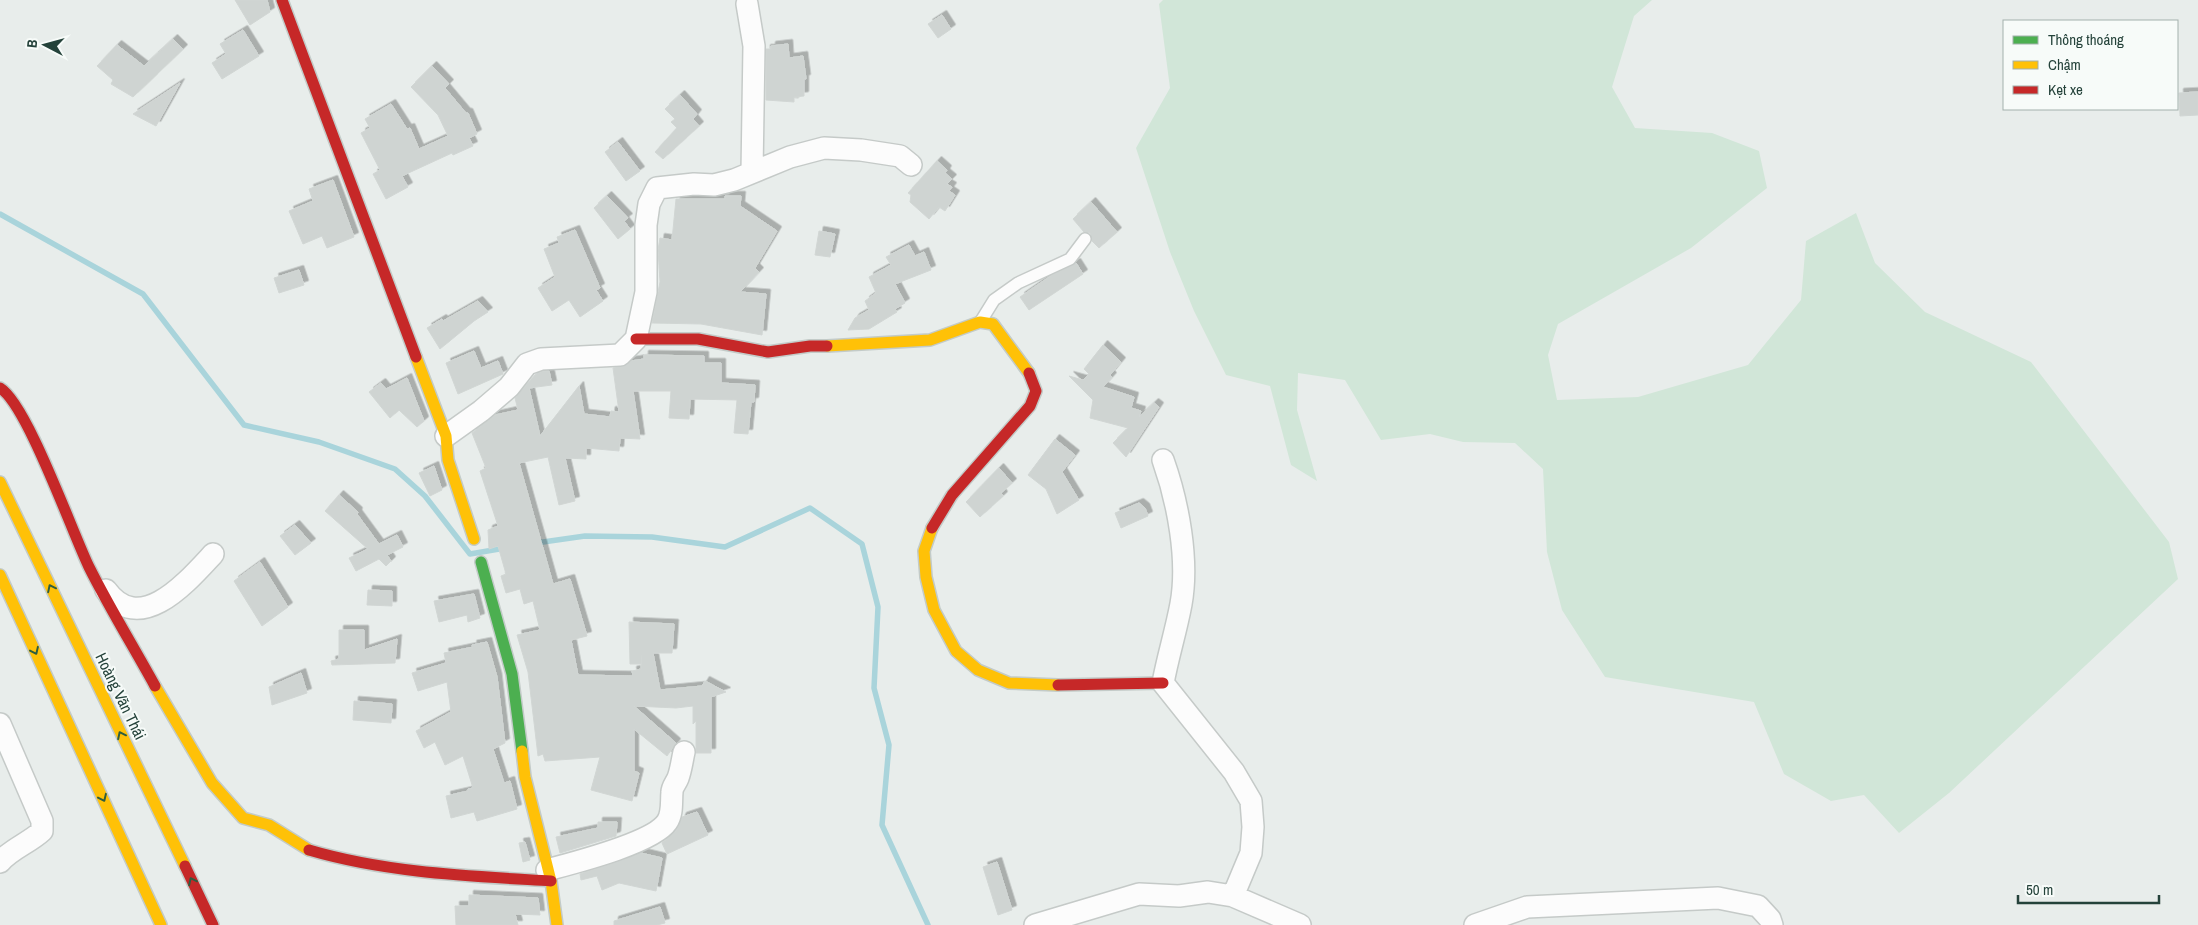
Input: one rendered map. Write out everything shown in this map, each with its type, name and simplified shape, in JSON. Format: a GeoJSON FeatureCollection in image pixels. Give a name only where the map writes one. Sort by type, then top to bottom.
{"type":"FeatureCollection","features":[{"type":"Feature","properties":{"kind":"street"},"geometry":{"type":"LineString","coordinates":[[282,0],[446,436],[448,460],[474,539]]}},
{"type":"Feature","properties":{"kind":"street"},"geometry":{"type":"LineString","coordinates":[[747,4],[754,46],[752,172]]}},
{"type":"Feature","properties":{"kind":"street"},"geometry":{"type":"LineString","coordinates":[[446,436],[482,411],[509,386],[527,364],[541,359],[601,357],[620,354],[636,339],[646,292],[646,225],[649,204],[657,188],[694,184],[714,185],[790,157],[824,148],[861,150],[900,156],[911,165]]}},
{"type":"Feature","properties":{"kind":"street"},"geometry":{"type":"LineString","coordinates":[[636,339],[698,339],[777,352],[810,346],[930,340],[980,322],[993,324],[1015,352],[1036,384],[1037,393],[1030,406],[952,495],[933,524],[924,550],[926,577],[934,610],[956,652],[978,670],[1009,683],[1053,685],[1163,683]]}},
{"type":"Feature","properties":{"kind":"street"},"geometry":{"type":"LineString","coordinates":[[0,388],[7,392],[25,420],[88,565],[109,606],[212,783],[243,818],[269,825],[308,849],[343,860],[444,874],[549,875],[628,845],[656,831],[667,822],[672,807],[672,790],[678,777],[684,752]]}},
{"type":"Feature","properties":{"kind":"street"},"geometry":{"type":"LineString","coordinates":[[1163,460],[1173,489],[1184,566],[1181,603],[1163,683]]}},
{"type":"Feature","properties":{"kind":"street","name":"Hoàng Văn Thái"},"geometry":{"type":"LineString","coordinates":[[0,482],[213,925]]}},
{"type":"Feature","properties":{"kind":"street"},"geometry":{"type":"LineString","coordinates":[[88,565],[111,597],[125,608],[144,608],[168,598],[184,585],[213,554]]}},
{"type":"Feature","properties":{"kind":"street"},"geometry":{"type":"LineString","coordinates":[[481,562],[512,674],[525,777],[549,875],[557,925]]}},
{"type":"Feature","properties":{"kind":"street"},"geometry":{"type":"LineString","coordinates":[[0,575],[161,925]]}},
{"type":"Feature","properties":{"kind":"street"},"geometry":{"type":"LineString","coordinates":[[1163,683],[1234,772],[1251,801],[1253,827],[1251,853],[1233,896]]}},
{"type":"Feature","properties":{"kind":"street"},"geometry":{"type":"LineString","coordinates":[[0,724],[7,755],[42,821],[42,831],[34,839],[2,854]]}},
{"type":"Feature","properties":{"kind":"street"},"geometry":{"type":"LineString","coordinates":[[1035,925],[1139,894],[1179,896],[1208,892],[1233,896],[1300,925]]}},
{"type":"Feature","properties":{"kind":"street"},"geometry":{"type":"LineString","coordinates":[[1475,925],[1527,907],[1718,898],[1758,906],[1770,919],[1772,925]]}},
{"type":"Feature","properties":{"kind":"lane"},"geometry":{"type":"LineString","coordinates":[[980,322],[994,300],[1018,283],[1070,259],[1085,239]]}},
{"type":"Feature","properties":{"kind":"green space"},"geometry":{"type":"Polygon","coordinates":[[[1163,0],[1652,0],[1634,16],[1612,87],[1635,128],[1712,133],[1759,151],[1767,188],[1691,248],[1558,324],[1548,355],[1557,400],[1638,397],[1748,365],[1801,300],[1806,241],[1856,213],[1875,263],[1925,312],[2031,362],[2169,542],[2178,579],[1949,793],[1899,833],[1864,795],[1831,801],[1784,774],[1754,702],[1605,677],[1562,610],[1547,552],[1543,469],[1515,443],[1463,442],[1430,434],[1381,440],[1345,380],[1298,373],[1297,410],[1317,481],[1291,465],[1270,386],[1226,375],[1194,311],[1170,252],[1136,148],[1170,88],[1159,4],[1163,0]]]}},
{"type":"Feature","properties":{"kind":"building"},"geometry":{"type":"Polygon","coordinates":[[[235,0],[267,0],[270,12],[250,25],[235,0]]]}},
{"type":"Feature","properties":{"kind":"building"},"geometry":{"type":"Polygon","coordinates":[[[942,15],[951,29],[938,38],[928,24],[942,15]]]}},
{"type":"Feature","properties":{"kind":"building"},"geometry":{"type":"Polygon","coordinates":[[[243,30],[259,56],[222,79],[212,63],[226,54],[220,44],[243,30]]]}},
{"type":"Feature","properties":{"kind":"building"},"geometry":{"type":"Polygon","coordinates":[[[173,39],[183,49],[133,97],[111,84],[113,80],[97,66],[117,45],[144,66],[173,39]]]}},
{"type":"Feature","properties":{"kind":"building"},"geometry":{"type":"Polygon","coordinates":[[[788,44],[789,58],[803,56],[806,79],[804,79],[804,96],[794,97],[794,102],[766,100],[766,49],[771,49],[771,46],[788,44]]]}},
{"type":"Feature","properties":{"kind":"building"},"geometry":{"type":"Polygon","coordinates":[[[432,66],[449,84],[445,88],[468,113],[477,134],[469,138],[473,146],[453,155],[452,153],[402,176],[408,187],[386,199],[373,174],[380,170],[361,133],[370,128],[365,119],[391,104],[407,129],[410,128],[419,149],[448,136],[438,115],[411,87],[432,66]]]}},
{"type":"Feature","properties":{"kind":"building"},"geometry":{"type":"Polygon","coordinates":[[[180,83],[156,126],[133,114],[180,83]]]}},
{"type":"Feature","properties":{"kind":"building"},"geometry":{"type":"Polygon","coordinates":[[[2198,92],[2198,115],[2180,116],[2179,93],[2198,92]]]}},
{"type":"Feature","properties":{"kind":"building"},"geometry":{"type":"Polygon","coordinates":[[[680,95],[697,114],[693,119],[699,126],[663,159],[655,152],[677,128],[671,122],[675,119],[665,109],[680,95]]]}},
{"type":"Feature","properties":{"kind":"building"},"geometry":{"type":"Polygon","coordinates":[[[618,142],[640,171],[626,181],[605,152],[618,142]]]}},
{"type":"Feature","properties":{"kind":"building"},"geometry":{"type":"Polygon","coordinates":[[[937,161],[947,170],[945,173],[952,179],[947,184],[952,187],[949,191],[955,195],[945,211],[939,207],[929,219],[910,202],[911,195],[908,193],[937,161]]]}},
{"type":"Feature","properties":{"kind":"building"},"geometry":{"type":"Polygon","coordinates":[[[333,180],[354,237],[327,248],[322,236],[303,244],[289,211],[313,201],[309,189],[333,180]]]}},
{"type":"Feature","properties":{"kind":"building"},"geometry":{"type":"Polygon","coordinates":[[[607,196],[628,218],[624,221],[630,229],[618,239],[594,208],[607,196]]]}},
{"type":"Feature","properties":{"kind":"building"},"geometry":{"type":"Polygon","coordinates":[[[725,196],[741,196],[740,206],[777,231],[755,268],[759,272],[740,292],[766,294],[762,335],[701,324],[652,323],[660,282],[658,250],[660,238],[672,240],[676,199],[725,199],[725,196]]]}},
{"type":"Feature","properties":{"kind":"building"},"geometry":{"type":"Polygon","coordinates":[[[1091,202],[1117,232],[1099,248],[1092,241],[1090,233],[1084,232],[1073,219],[1091,202]]]}},
{"type":"Feature","properties":{"kind":"building"},"geometry":{"type":"Polygon","coordinates":[[[575,230],[600,288],[596,290],[603,301],[580,317],[569,300],[552,311],[538,288],[555,277],[544,249],[559,243],[557,237],[575,230]]]}},
{"type":"Feature","properties":{"kind":"building"},"geometry":{"type":"Polygon","coordinates":[[[819,231],[835,234],[830,257],[815,255],[819,231]]]}},
{"type":"Feature","properties":{"kind":"building"},"geometry":{"type":"Polygon","coordinates":[[[909,245],[915,256],[924,252],[931,270],[895,284],[905,303],[895,309],[897,312],[869,329],[848,330],[855,318],[869,310],[865,301],[876,293],[869,277],[891,265],[886,257],[909,245]]]}},
{"type":"Feature","properties":{"kind":"building"},"geometry":{"type":"Polygon","coordinates":[[[1076,263],[1083,274],[1029,310],[1020,297],[1052,275],[1076,263]]]}},
{"type":"Feature","properties":{"kind":"building"},"geometry":{"type":"Polygon","coordinates":[[[299,270],[304,285],[279,293],[274,278],[299,270]]]}},
{"type":"Feature","properties":{"kind":"building"},"geometry":{"type":"Polygon","coordinates":[[[478,301],[488,312],[440,349],[427,328],[478,301]]]}},
{"type":"Feature","properties":{"kind":"building"},"geometry":{"type":"Polygon","coordinates":[[[1103,345],[1121,362],[1103,387],[1134,397],[1131,408],[1141,411],[1139,417],[1154,403],[1159,407],[1126,457],[1113,443],[1128,428],[1090,418],[1093,400],[1069,376],[1083,380],[1089,374],[1084,369],[1103,345]]]}},
{"type":"Feature","properties":{"kind":"building"},"geometry":{"type":"Polygon","coordinates":[[[474,351],[481,368],[498,361],[503,374],[458,394],[446,363],[474,351]]]}},
{"type":"Feature","properties":{"kind":"building"},"geometry":{"type":"Polygon","coordinates":[[[644,355],[704,356],[704,363],[721,363],[721,383],[755,385],[754,402],[751,402],[748,434],[734,433],[737,400],[690,399],[689,419],[669,418],[671,391],[633,391],[640,439],[620,438],[619,451],[586,448],[586,459],[565,458],[575,501],[559,505],[548,457],[519,463],[553,584],[570,579],[587,636],[571,640],[578,675],[633,676],[632,671],[641,669],[642,655],[641,664],[630,664],[629,622],[674,624],[672,653],[653,653],[660,690],[702,686],[705,681],[726,692],[711,697],[711,753],[696,753],[696,721],[693,724],[693,706],[676,708],[634,706],[676,743],[667,756],[634,729],[634,771],[639,773],[632,801],[591,790],[600,757],[545,761],[543,754],[538,756],[528,672],[517,635],[540,630],[533,601],[524,604],[520,589],[506,593],[501,576],[506,574],[498,546],[489,549],[488,530],[498,526],[480,471],[486,468],[472,433],[495,415],[518,410],[515,398],[535,375],[543,371],[549,371],[552,385],[529,388],[540,436],[579,386],[584,414],[610,417],[611,411],[619,412],[613,368],[621,367],[631,361],[644,359],[644,355]]]}},
{"type":"Feature","properties":{"kind":"building"},"geometry":{"type":"Polygon","coordinates":[[[407,378],[424,421],[417,427],[399,410],[390,418],[369,392],[381,383],[386,389],[407,378]]]}},
{"type":"Feature","properties":{"kind":"building"},"geometry":{"type":"Polygon","coordinates":[[[1055,439],[1075,455],[1062,472],[1079,500],[1057,514],[1046,489],[1028,475],[1055,439]]]}},
{"type":"Feature","properties":{"kind":"building"},"geometry":{"type":"Polygon","coordinates":[[[434,466],[442,490],[430,496],[419,473],[434,466]]]}},
{"type":"Feature","properties":{"kind":"building"},"geometry":{"type":"Polygon","coordinates":[[[999,468],[1012,483],[1001,493],[1003,496],[980,517],[966,502],[999,468]]]}},
{"type":"Feature","properties":{"kind":"building"},"geometry":{"type":"Polygon","coordinates":[[[339,495],[358,512],[357,514],[379,544],[397,535],[403,547],[387,555],[391,561],[386,566],[379,559],[356,571],[349,558],[368,549],[325,511],[339,495]]]}},
{"type":"Feature","properties":{"kind":"building"},"geometry":{"type":"Polygon","coordinates":[[[1139,503],[1145,508],[1148,516],[1121,528],[1115,513],[1139,503]]]}},
{"type":"Feature","properties":{"kind":"building"},"geometry":{"type":"Polygon","coordinates":[[[295,525],[311,543],[295,555],[280,536],[295,525]]]}},
{"type":"Feature","properties":{"kind":"building"},"geometry":{"type":"Polygon","coordinates":[[[260,562],[288,607],[262,626],[234,581],[260,562]]]}},
{"type":"Feature","properties":{"kind":"building"},"geometry":{"type":"Polygon","coordinates":[[[368,590],[392,591],[392,606],[367,605],[368,590]]]}},
{"type":"Feature","properties":{"kind":"building"},"geometry":{"type":"Polygon","coordinates":[[[474,594],[480,618],[468,622],[467,615],[439,622],[434,601],[474,594]]]}},
{"type":"Feature","properties":{"kind":"building"},"geometry":{"type":"Polygon","coordinates":[[[339,630],[364,630],[364,650],[397,639],[395,663],[332,665],[331,661],[339,659],[339,630]]]}},
{"type":"Feature","properties":{"kind":"building"},"geometry":{"type":"Polygon","coordinates":[[[487,642],[497,677],[505,743],[493,749],[504,783],[510,781],[517,809],[477,821],[474,812],[451,818],[446,796],[473,788],[463,756],[445,765],[435,742],[424,748],[416,731],[451,712],[447,682],[418,691],[412,673],[446,663],[444,653],[487,642]]]}},
{"type":"Feature","properties":{"kind":"building"},"geometry":{"type":"Polygon","coordinates":[[[301,673],[307,693],[272,705],[269,687],[301,673]]]}},
{"type":"Feature","properties":{"kind":"building"},"geometry":{"type":"Polygon","coordinates":[[[354,701],[392,704],[391,723],[353,720],[354,701]]]}},
{"type":"Feature","properties":{"kind":"building"},"geometry":{"type":"Polygon","coordinates":[[[697,812],[708,835],[667,854],[662,843],[676,831],[682,817],[697,812]]]}},
{"type":"Feature","properties":{"kind":"building"},"geometry":{"type":"Polygon","coordinates":[[[598,822],[617,822],[616,836],[560,853],[556,837],[598,828],[598,822]]]}},
{"type":"Feature","properties":{"kind":"building"},"geometry":{"type":"Polygon","coordinates":[[[525,842],[530,860],[523,862],[519,843],[525,842]]]}},
{"type":"Feature","properties":{"kind":"building"},"geometry":{"type":"Polygon","coordinates":[[[641,853],[662,858],[656,891],[619,883],[602,890],[597,876],[581,880],[580,874],[641,853]]]}},
{"type":"Feature","properties":{"kind":"building"},"geometry":{"type":"Polygon","coordinates":[[[997,862],[1012,910],[998,915],[983,867],[997,862]]]}},
{"type":"Feature","properties":{"kind":"building"},"geometry":{"type":"Polygon","coordinates":[[[469,895],[538,898],[540,915],[515,914],[518,925],[456,925],[455,906],[469,906],[469,895]]]}},
{"type":"Feature","properties":{"kind":"building"},"geometry":{"type":"Polygon","coordinates":[[[660,907],[665,923],[657,925],[614,925],[614,921],[660,907]]]}},
{"type":"Feature","properties":{"kind":"waterway"},"geometry":{"type":"LineString","coordinates":[[0,214],[143,294],[244,425],[319,442],[395,469],[425,496],[470,554],[505,548]]}},
{"type":"Feature","properties":{"kind":"waterway"},"geometry":{"type":"LineString","coordinates":[[536,543],[585,536],[652,537],[725,547],[810,508],[862,544],[878,607],[874,688],[889,745],[882,825],[928,925]]}},
{"type":"Feature","properties":{"kind":"traffic: fast"},"geometry":{"type":"LineString","coordinates":[[481,562],[512,674],[522,751]]}},
{"type":"Feature","properties":{"kind":"traffic: slow"},"geometry":{"type":"LineString","coordinates":[[827,346],[930,340],[980,322],[993,324],[1029,373]]}},
{"type":"Feature","properties":{"kind":"traffic: slow"},"geometry":{"type":"LineString","coordinates":[[416,357],[446,436],[448,460],[474,539]]}},
{"type":"Feature","properties":{"kind":"traffic: slow"},"geometry":{"type":"LineString","coordinates":[[0,482],[185,866]]}},
{"type":"Feature","properties":{"kind":"traffic: slow"},"geometry":{"type":"LineString","coordinates":[[932,528],[924,551],[926,577],[934,610],[956,651],[978,670],[1009,683],[1058,685]]}},
{"type":"Feature","properties":{"kind":"traffic: slow"},"geometry":{"type":"LineString","coordinates":[[0,575],[161,925]]}},
{"type":"Feature","properties":{"kind":"traffic: slow"},"geometry":{"type":"LineString","coordinates":[[155,686],[212,783],[243,818],[269,825],[309,850]]}},
{"type":"Feature","properties":{"kind":"traffic: slow"},"geometry":{"type":"LineString","coordinates":[[522,751],[525,777],[551,881],[557,925]]}},
{"type":"Feature","properties":{"kind":"traffic: jam"},"geometry":{"type":"LineString","coordinates":[[282,0],[416,357]]}},
{"type":"Feature","properties":{"kind":"traffic: jam"},"geometry":{"type":"LineString","coordinates":[[636,339],[698,339],[768,352],[810,346],[827,346]]}},
{"type":"Feature","properties":{"kind":"traffic: jam"},"geometry":{"type":"LineString","coordinates":[[932,528],[952,495],[1030,406],[1036,391],[1029,373]]}},
{"type":"Feature","properties":{"kind":"traffic: jam"},"geometry":{"type":"LineString","coordinates":[[0,388],[11,399],[36,442],[89,567],[155,686]]}},
{"type":"Feature","properties":{"kind":"traffic: jam"},"geometry":{"type":"LineString","coordinates":[[1058,685],[1163,683]]}},
{"type":"Feature","properties":{"kind":"traffic: jam"},"geometry":{"type":"LineString","coordinates":[[309,850],[338,858],[398,869],[551,881]]}},
{"type":"Feature","properties":{"kind":"traffic: jam"},"geometry":{"type":"LineString","coordinates":[[185,866],[213,925]]}}]}
